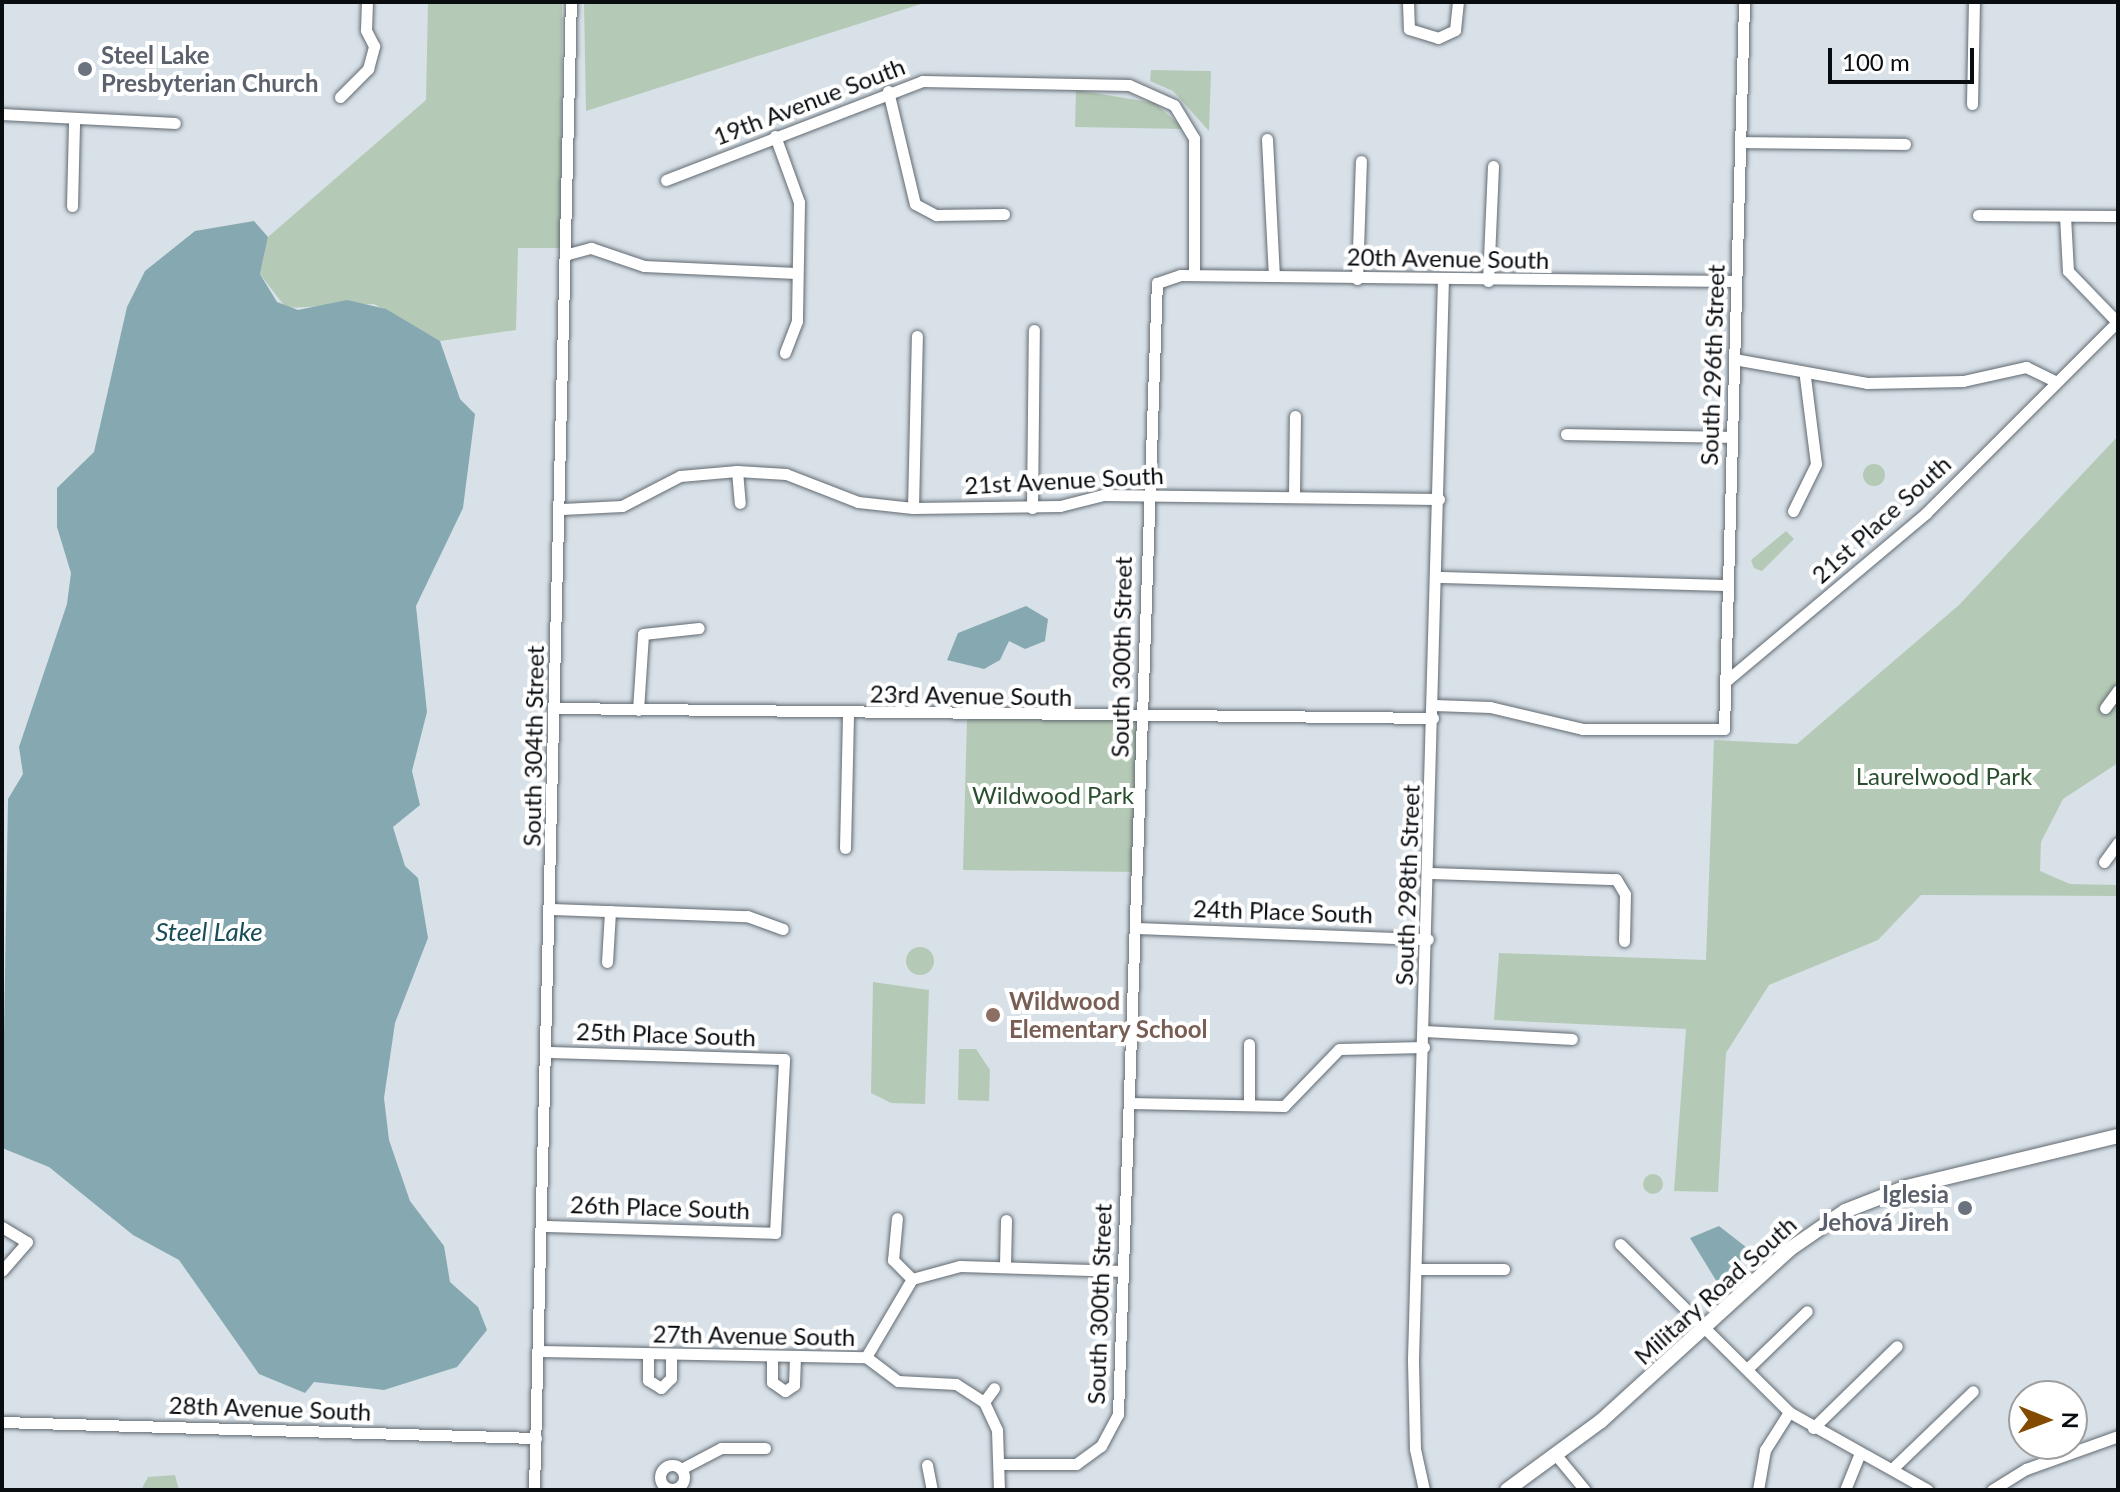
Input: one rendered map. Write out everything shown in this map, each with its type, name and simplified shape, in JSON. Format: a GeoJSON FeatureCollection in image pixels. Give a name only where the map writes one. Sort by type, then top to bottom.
{"type":"FeatureCollection","features":[{"type":"Feature","properties":{"kind":"main road","name":"Military Road South"},"geometry":{"type":"LineString","coordinates":[[1507,1490],[1556,1455],[1707,1326],[1790,1249],[1860,1204],[2118,1136]]}},
{"type":"Feature","properties":{"kind":"street"},"geometry":{"type":"LineString","coordinates":[[340,97],[368,69],[374,46],[366,30],[367,2]]}},
{"type":"Feature","properties":{"kind":"street","name":"South 304th Street"},"geometry":{"type":"LineString","coordinates":[[534,1490],[544,1226],[562,509],[571,2]]}},
{"type":"Feature","properties":{"kind":"street"},"geometry":{"type":"LineString","coordinates":[[1408,2],[1413,34],[1438,38],[1455,30],[1458,2]]}},
{"type":"Feature","properties":{"kind":"street","name":"South 296th Street"},"geometry":{"type":"LineString","coordinates":[[1434,705],[1490,707],[1583,729],[1724,729],[1744,2]]}},
{"type":"Feature","properties":{"kind":"street"},"geometry":{"type":"LineString","coordinates":[[1972,104],[1974,2]]}},
{"type":"Feature","properties":{"kind":"street","name":"19th Avenue South"},"geometry":{"type":"LineString","coordinates":[[666,180],[888,91],[942,78],[1106,81],[1174,105],[1196,149],[1194,275]]}},
{"type":"Feature","properties":{"kind":"street"},"geometry":{"type":"LineString","coordinates":[[888,91],[915,204],[936,215],[1004,214]]}},
{"type":"Feature","properties":{"kind":"street"},"geometry":{"type":"LineString","coordinates":[[2,114],[74,122],[175,123]]}},
{"type":"Feature","properties":{"kind":"street"},"geometry":{"type":"LineString","coordinates":[[72,206],[74,122]]}},
{"type":"Feature","properties":{"kind":"street"},"geometry":{"type":"LineString","coordinates":[[775,136],[799,202],[797,321],[785,353]]}},
{"type":"Feature","properties":{"kind":"street"},"geometry":{"type":"LineString","coordinates":[[1267,139],[1274,276]]}},
{"type":"Feature","properties":{"kind":"street"},"geometry":{"type":"LineString","coordinates":[[1741,142],[1905,144]]}},
{"type":"Feature","properties":{"kind":"street"},"geometry":{"type":"LineString","coordinates":[[1357,279],[1361,161]]}},
{"type":"Feature","properties":{"kind":"street"},"geometry":{"type":"LineString","coordinates":[[1488,281],[1493,166]]}},
{"type":"Feature","properties":{"kind":"street"},"geometry":{"type":"LineString","coordinates":[[1978,215],[2116,216]]}},
{"type":"Feature","properties":{"kind":"street"},"geometry":{"type":"LineString","coordinates":[[2065,216],[2068,271],[2118,322]]}},
{"type":"Feature","properties":{"kind":"street"},"geometry":{"type":"LineString","coordinates":[[568,254],[591,248],[644,266],[796,273]]}},
{"type":"Feature","properties":{"kind":"street","name":"20th Avenue South"},"geometry":{"type":"LineString","coordinates":[[1161,279],[1194,275],[1488,281],[1736,281]]}},
{"type":"Feature","properties":{"kind":"street","name":"South 300th Street"},"geometry":{"type":"LineString","coordinates":[[1000,1464],[1063,1467],[1087,1459],[1118,1414],[1143,720],[1153,293],[1161,279]]}},
{"type":"Feature","properties":{"kind":"street","name":"South 298th Street"},"geometry":{"type":"LineString","coordinates":[[1424,1490],[1414,1430],[1431,873],[1443,280]]}},
{"type":"Feature","properties":{"kind":"street","name":"21st Place South"},"geometry":{"type":"LineString","coordinates":[[1726,681],[1926,513],[2118,322]]}},
{"type":"Feature","properties":{"kind":"street"},"geometry":{"type":"LineString","coordinates":[[1032,508],[1034,330]]}},
{"type":"Feature","properties":{"kind":"street"},"geometry":{"type":"LineString","coordinates":[[913,508],[917,336]]}},
{"type":"Feature","properties":{"kind":"street"},"geometry":{"type":"LineString","coordinates":[[1734,359],[1805,377],[1953,382],[2026,367],[2057,382]]}},
{"type":"Feature","properties":{"kind":"street"},"geometry":{"type":"LineString","coordinates":[[1793,511],[1816,464],[1805,377]]}},
{"type":"Feature","properties":{"kind":"street"},"geometry":{"type":"LineString","coordinates":[[1294,494],[1295,416]]}},
{"type":"Feature","properties":{"kind":"street"},"geometry":{"type":"LineString","coordinates":[[1566,434],[1732,437]]}},
{"type":"Feature","properties":{"kind":"street"},"geometry":{"type":"LineString","coordinates":[[737,471],[740,503]]}},
{"type":"Feature","properties":{"kind":"street","name":"21st Avenue South"},"geometry":{"type":"LineString","coordinates":[[562,509],[622,506],[680,476],[737,471],[786,474],[858,502],[913,508],[1032,508],[1146,495],[1294,494],[1439,499]]}},
{"type":"Feature","properties":{"kind":"street"},"geometry":{"type":"LineString","coordinates":[[1438,577],[1728,585]]}},
{"type":"Feature","properties":{"kind":"street"},"geometry":{"type":"LineString","coordinates":[[638,710],[643,634],[699,628]]}},
{"type":"Feature","properties":{"kind":"street"},"geometry":{"type":"LineString","coordinates":[[2105,708],[2118,690]]}},
{"type":"Feature","properties":{"kind":"street","name":"23rd Avenue South"},"geometry":{"type":"LineString","coordinates":[[555,708],[1143,720],[1433,718]]}},
{"type":"Feature","properties":{"kind":"street"},"geometry":{"type":"LineString","coordinates":[[845,848],[848,715]]}},
{"type":"Feature","properties":{"kind":"street"},"geometry":{"type":"LineString","coordinates":[[2104,862],[2118,843]]}},
{"type":"Feature","properties":{"kind":"street"},"geometry":{"type":"LineString","coordinates":[[1431,873],[1619,882],[1624,941]]}},
{"type":"Feature","properties":{"kind":"street"},"geometry":{"type":"LineString","coordinates":[[552,909],[751,916],[783,929]]}},
{"type":"Feature","properties":{"kind":"street"},"geometry":{"type":"LineString","coordinates":[[607,962],[610,911]]}},
{"type":"Feature","properties":{"kind":"street","name":"24th Place South"},"geometry":{"type":"LineString","coordinates":[[1136,928],[1428,939]]}},
{"type":"Feature","properties":{"kind":"street"},"geometry":{"type":"LineString","coordinates":[[1425,1031],[1572,1039]]}},
{"type":"Feature","properties":{"kind":"street"},"geometry":{"type":"LineString","coordinates":[[1249,1044],[1249,1104]]}},
{"type":"Feature","properties":{"kind":"street"},"geometry":{"type":"LineString","coordinates":[[1129,1103],[1284,1106],[1302,1094],[1342,1048],[1424,1047]]}},
{"type":"Feature","properties":{"kind":"street","name":"25th Place South"},"geometry":{"type":"LineString","coordinates":[[547,1052],[784,1059],[775,1233]]}},
{"type":"Feature","properties":{"kind":"street"},"geometry":{"type":"LineString","coordinates":[[897,1218],[893,1260],[912,1279]]}},
{"type":"Feature","properties":{"kind":"street"},"geometry":{"type":"LineString","coordinates":[[1005,1265],[1006,1220]]}},
{"type":"Feature","properties":{"kind":"street","name":"26th Place South"},"geometry":{"type":"LineString","coordinates":[[544,1226],[775,1233]]}},
{"type":"Feature","properties":{"kind":"street"},"geometry":{"type":"LineString","coordinates":[[2,1227],[27,1242],[2,1271]]}},
{"type":"Feature","properties":{"kind":"street"},"geometry":{"type":"LineString","coordinates":[[1620,1244],[1707,1326],[1789,1412],[1928,1490]]}},
{"type":"Feature","properties":{"kind":"street"},"geometry":{"type":"LineString","coordinates":[[866,1357],[912,1279],[939,1267],[1005,1265],[1123,1271]]}},
{"type":"Feature","properties":{"kind":"street"},"geometry":{"type":"LineString","coordinates":[[1417,1269],[1504,1269]]}},
{"type":"Feature","properties":{"kind":"street"},"geometry":{"type":"LineString","coordinates":[[1747,1369],[1807,1311]]}},
{"type":"Feature","properties":{"kind":"street"},"geometry":{"type":"LineString","coordinates":[[1813,1428],[1897,1346]]}},
{"type":"Feature","properties":{"kind":"street","name":"27th Avenue South"},"geometry":{"type":"LineString","coordinates":[[540,1351],[866,1357],[885,1377],[949,1382],[984,1402]]}},
{"type":"Feature","properties":{"kind":"street"},"geometry":{"type":"LineString","coordinates":[[648,1354],[648,1380],[661,1388],[671,1378],[671,1355]]}},
{"type":"Feature","properties":{"kind":"street"},"geometry":{"type":"LineString","coordinates":[[772,1357],[772,1382],[785,1391],[794,1385],[795,1357]]}},
{"type":"Feature","properties":{"kind":"street"},"geometry":{"type":"LineString","coordinates":[[994,1388],[984,1402],[997,1430],[999,1490]]}},
{"type":"Feature","properties":{"kind":"street"},"geometry":{"type":"LineString","coordinates":[[1892,1469],[1973,1391]]}},
{"type":"Feature","properties":{"kind":"street"},"geometry":{"type":"LineString","coordinates":[[1758,1490],[1765,1450],[1789,1412]]}},
{"type":"Feature","properties":{"kind":"street","name":"28th Avenue South"},"geometry":{"type":"LineString","coordinates":[[2,1422],[536,1438]]}},
{"type":"Feature","properties":{"kind":"street"},"geometry":{"type":"LineString","coordinates":[[1992,1490],[2026,1469],[2118,1436]]}},
{"type":"Feature","properties":{"kind":"street"},"geometry":{"type":"LineString","coordinates":[[662,1488],[665,1467],[681,1469],[721,1448],[765,1448]]}},
{"type":"Feature","properties":{"kind":"street"},"geometry":{"type":"LineString","coordinates":[[1845,1490],[1860,1453]]}},
{"type":"Feature","properties":{"kind":"street"},"geometry":{"type":"LineString","coordinates":[[1556,1455],[1585,1490]]}},
{"type":"Feature","properties":{"kind":"street"},"geometry":{"type":"LineString","coordinates":[[927,1465],[932,1490]]}},
{"type":"Feature","properties":{"kind":"green space"},"geometry":{"type":"Polygon","coordinates":[[[428,2],[562,2],[561,248],[518,248],[516,330],[440,341],[374,304],[286,308],[260,274],[268,237],[426,100],[428,2]]]}},
{"type":"Feature","properties":{"kind":"green space"},"geometry":{"type":"Polygon","coordinates":[[[584,2],[927,2],[586,111],[584,2]]]}},
{"type":"Feature","properties":{"kind":"green space"},"geometry":{"type":"Polygon","coordinates":[[[1151,70],[1211,71],[1209,131],[1173,91],[1150,81],[1151,70]]]}},
{"type":"Feature","properties":{"kind":"green space"},"geometry":{"type":"Polygon","coordinates":[[[1076,90],[1155,103],[1184,129],[1075,127],[1076,90]]]}},
{"type":"Feature","properties":{"kind":"green space","name":"Laurelwood Park"},"geometry":{"type":"Polygon","coordinates":[[[2118,436],[2118,763],[2063,799],[2041,842],[2040,871],[2070,884],[2118,885],[2118,896],[1921,895],[1878,940],[1769,985],[1726,1053],[1718,1192],[1674,1191],[1686,1029],[1494,1020],[1499,953],[1706,960],[1714,740],[1797,744],[1959,605],[2118,436]]]}},
{"type":"Feature","properties":{"kind":"green space"},"geometry":{"type":"Polygon","coordinates":[[[1874,464],[1885,475],[1874,486],[1863,475],[1874,464]]]}},
{"type":"Feature","properties":{"kind":"green space"},"geometry":{"type":"Polygon","coordinates":[[[1786,531],[1794,539],[1762,571],[1754,568],[1751,560],[1786,531]]]}},
{"type":"Feature","properties":{"kind":"green space","name":"Wildwood Park"},"geometry":{"type":"Polygon","coordinates":[[[967,718],[1143,720],[1137,872],[963,870],[967,718]]]}},
{"type":"Feature","properties":{"kind":"green space"},"geometry":{"type":"Polygon","coordinates":[[[920,947],[930,951],[934,961],[930,971],[920,975],[910,971],[906,961],[910,951],[920,947]]]}},
{"type":"Feature","properties":{"kind":"green space"},"geometry":{"type":"Polygon","coordinates":[[[873,982],[929,990],[925,1104],[891,1103],[871,1093],[873,982]]]}},
{"type":"Feature","properties":{"kind":"green space"},"geometry":{"type":"Polygon","coordinates":[[[959,1049],[976,1049],[990,1070],[989,1101],[958,1100],[959,1049]]]}},
{"type":"Feature","properties":{"kind":"green space"},"geometry":{"type":"Polygon","coordinates":[[[1653,1174],[1660,1177],[1663,1184],[1660,1191],[1653,1194],[1646,1191],[1643,1184],[1646,1177],[1653,1174]]]}},
{"type":"Feature","properties":{"kind":"green space"},"geometry":{"type":"Polygon","coordinates":[[[175,1475],[179,1490],[141,1490],[148,1477],[175,1475]]]}},
{"type":"Feature","properties":{"kind":"water","name":"Steel Lake"},"geometry":{"type":"Polygon","coordinates":[[[254,221],[268,237],[260,274],[277,302],[298,310],[347,300],[386,309],[440,341],[460,399],[475,414],[463,508],[416,606],[427,712],[412,771],[420,805],[393,827],[405,866],[418,878],[428,938],[395,1023],[384,1098],[389,1140],[410,1201],[444,1246],[450,1282],[478,1307],[487,1330],[457,1367],[384,1390],[314,1382],[305,1393],[259,1374],[179,1260],[133,1235],[49,1167],[2,1148],[8,799],[23,774],[19,747],[67,604],[71,573],[57,527],[57,488],[94,452],[127,307],[145,271],[195,231],[254,221]]]}},
{"type":"Feature","properties":{"kind":"water"},"geometry":{"type":"Polygon","coordinates":[[[1026,606],[1048,619],[1045,641],[1025,649],[1009,641],[1000,660],[984,669],[947,660],[958,633],[1026,606]]]}},
{"type":"Feature","properties":{"kind":"water"},"geometry":{"type":"Polygon","coordinates":[[[1719,1226],[1751,1251],[1717,1282],[1690,1238],[1719,1226]]]}},
{"type":"Feature","properties":{"kind":"place","name":"Steel Lake Presbyterian Church"},"geometry":{"type":"Point","coordinates":[85,69]}},
{"type":"Feature","properties":{"kind":"place","name":"Wildwood Elementary School"},"geometry":{"type":"Point","coordinates":[993,1015]}},
{"type":"Feature","properties":{"kind":"place","name":"Iglesia Jehová Jireh"},"geometry":{"type":"Point","coordinates":[1965,1208]}}]}
